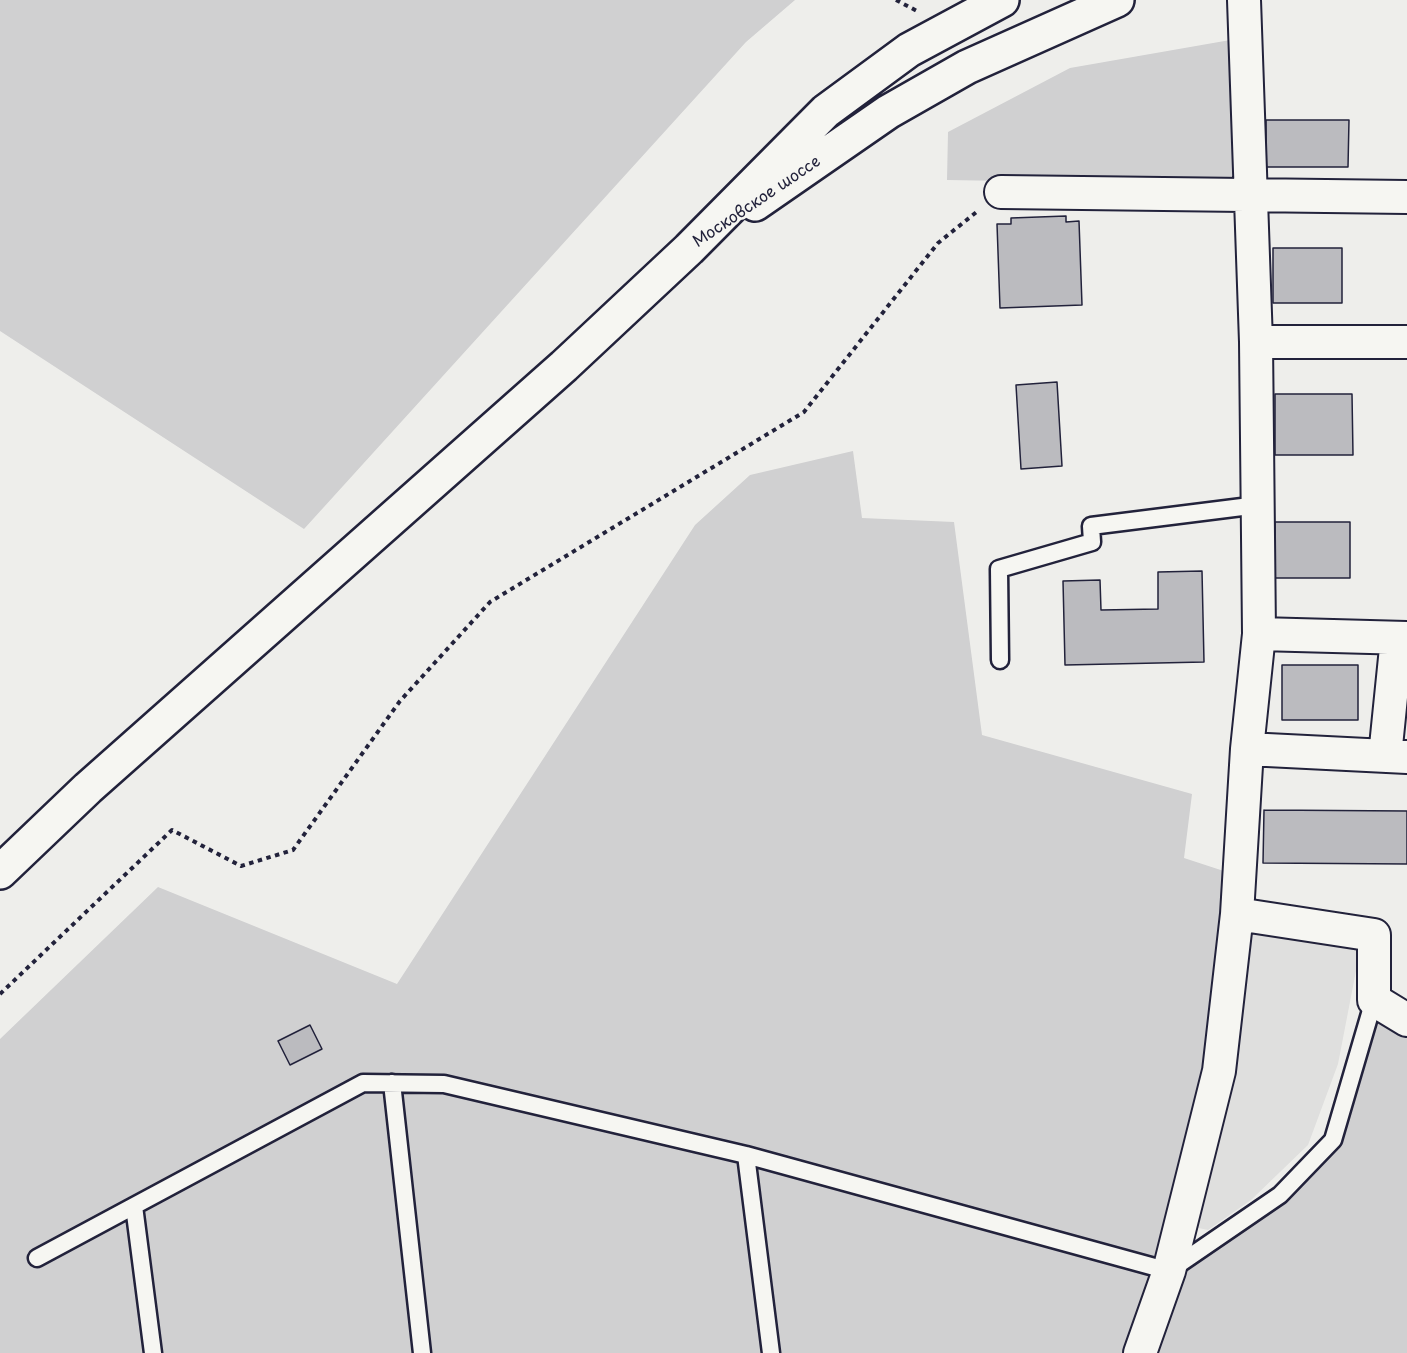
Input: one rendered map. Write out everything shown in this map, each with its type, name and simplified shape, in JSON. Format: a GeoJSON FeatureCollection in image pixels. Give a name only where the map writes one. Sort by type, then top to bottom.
{"type":"FeatureCollection","features":[{"type":"Feature","properties":{"kind":"main road","name":"Московское шоссе"},"geometry":{"type":"LineString","coordinates":[[689,249],[826,111],[909,50],[1002,0]]}},
{"type":"Feature","properties":{"kind":"main road","name":"Московское шоссе"},"geometry":{"type":"LineString","coordinates":[[689,249],[888,112],[967,67],[1117,0]]}},
{"type":"Feature","properties":{"kind":"main road"},"geometry":{"type":"LineString","coordinates":[[0,872],[88,788],[564,366],[689,249]]}},
{"type":"Feature","properties":{"kind":"street"},"geometry":{"type":"LineString","coordinates":[[1140,1353],[1169,1270],[1219,1071],[1237,914],[1247,749],[1259,634],[1256,342],[1244,0]]}},
{"type":"Feature","properties":{"kind":"street"},"geometry":{"type":"LineString","coordinates":[[1001,192],[1407,197]]}},
{"type":"Feature","properties":{"kind":"street"},"geometry":{"type":"LineString","coordinates":[[1256,342],[1407,342]]}},
{"type":"Feature","properties":{"kind":"street"},"geometry":{"type":"LineString","coordinates":[[1247,749],[1396,757],[1402,638],[1259,634]]}},
{"type":"Feature","properties":{"kind":"street"},"geometry":{"type":"LineString","coordinates":[[1237,914],[1374,935],[1374,1000],[1407,1020]]}},
{"type":"Feature","properties":{"kind":"lane"},"geometry":{"type":"LineString","coordinates":[[1000,660],[999,569],[1092,542],[1091,526],[1258,505]]}},
{"type":"Feature","properties":{"kind":"lane"},"geometry":{"type":"LineString","coordinates":[[38,1258],[363,1083],[392,1083],[444,1084],[746,1155],[1169,1270],[1281,1195],[1333,1140],[1374,1000]]}},
{"type":"Feature","properties":{"kind":"lane"},"geometry":{"type":"LineString","coordinates":[[392,1083],[422,1353]]}},
{"type":"Feature","properties":{"kind":"lane"},"geometry":{"type":"LineString","coordinates":[[746,1155],[771,1353]]}},
{"type":"Feature","properties":{"kind":"lane"},"geometry":{"type":"LineString","coordinates":[[134,1206],[153,1353]]}},
{"type":"Feature","properties":{"kind":"path"},"geometry":{"type":"LineString","coordinates":[[896,0],[919,12]]}},
{"type":"Feature","properties":{"kind":"path"},"geometry":{"type":"LineString","coordinates":[[0,994],[172,830],[241,867],[293,850],[400,701],[490,602],[804,412],[938,243],[1001,192]]}},
{"type":"Feature","properties":{"kind":"shaded area"},"geometry":{"type":"Polygon","coordinates":[[[0,0],[795,0],[746,42],[304,529],[0,331],[0,0]]]}},
{"type":"Feature","properties":{"kind":"shaded area"},"geometry":{"type":"Polygon","coordinates":[[[1236,39],[1244,185],[947,180],[948,132],[1070,68],[1236,39]]]}},
{"type":"Feature","properties":{"kind":"shaded area"},"geometry":{"type":"Polygon","coordinates":[[[853,451],[862,518],[954,522],[982,735],[1192,794],[1184,858],[1239,876],[1219,1071],[1139,1353],[0,1353],[0,1039],[158,887],[397,984],[695,525],[750,475],[853,451]]]}},
{"type":"Feature","properties":{"kind":"shaded area"},"geometry":{"type":"Polygon","coordinates":[[[1253,928],[1360,950],[1338,1064],[1308,1145],[1251,1200],[1208,1230],[1189,1226],[1229,1074],[1253,928]]]}},
{"type":"Feature","properties":{"kind":"shaded area"},"geometry":{"type":"Polygon","coordinates":[[[1374,1000],[1407,1020],[1407,1353],[1140,1353],[1169,1271],[1280,1195],[1333,1140],[1374,1000]]]}},
{"type":"Feature","properties":{"kind":"building"},"geometry":{"type":"Polygon","coordinates":[[[1266,120],[1349,120],[1348,167],[1266,167],[1266,120]]]}},
{"type":"Feature","properties":{"kind":"building"},"geometry":{"type":"Polygon","coordinates":[[[1066,216],[1066,222],[1079,221],[1082,305],[1000,308],[997,224],[1011,224],[1011,218],[1066,216]]]}},
{"type":"Feature","properties":{"kind":"building"},"geometry":{"type":"Polygon","coordinates":[[[1273,248],[1342,248],[1342,303],[1273,303],[1273,248]]]}},
{"type":"Feature","properties":{"kind":"building"},"geometry":{"type":"Polygon","coordinates":[[[1057,382],[1062,466],[1021,469],[1016,385],[1057,382]]]}},
{"type":"Feature","properties":{"kind":"building"},"geometry":{"type":"Polygon","coordinates":[[[1275,394],[1352,394],[1353,455],[1275,455],[1275,394]]]}},
{"type":"Feature","properties":{"kind":"building"},"geometry":{"type":"Polygon","coordinates":[[[1275,522],[1350,522],[1350,578],[1275,578],[1275,522]]]}},
{"type":"Feature","properties":{"kind":"building"},"geometry":{"type":"Polygon","coordinates":[[[1202,571],[1204,662],[1065,665],[1063,581],[1100,580],[1101,610],[1158,609],[1158,572],[1202,571]]]}},
{"type":"Feature","properties":{"kind":"building"},"geometry":{"type":"Polygon","coordinates":[[[1282,665],[1358,665],[1358,720],[1282,720],[1282,665]]]}},
{"type":"Feature","properties":{"kind":"building"},"geometry":{"type":"Polygon","coordinates":[[[1264,810],[1407,811],[1407,864],[1263,863],[1264,810]]]}},
{"type":"Feature","properties":{"kind":"building"},"geometry":{"type":"Polygon","coordinates":[[[310,1025],[322,1049],[290,1065],[278,1041],[310,1025]]]}}]}
